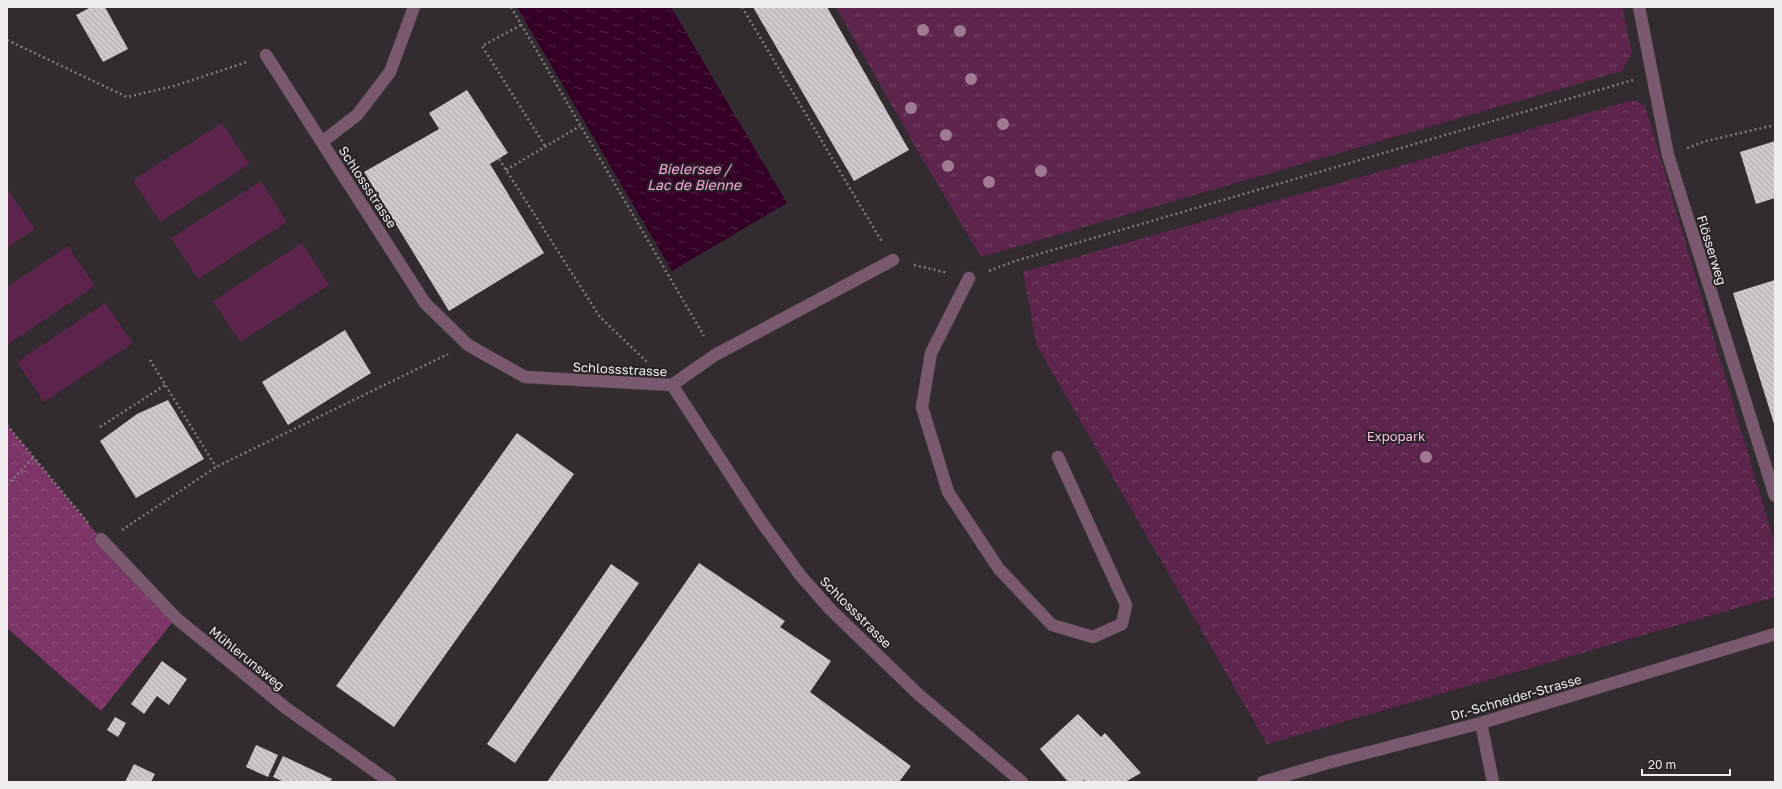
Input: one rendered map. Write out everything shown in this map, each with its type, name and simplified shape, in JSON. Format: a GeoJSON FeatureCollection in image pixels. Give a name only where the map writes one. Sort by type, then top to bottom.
{"type":"FeatureCollection","features":[{"type":"Feature","properties":{"kind":"street"},"geometry":{"type":"LineString","coordinates":[[322,142],[357,116],[390,72],[414,7]]}},
{"type":"Feature","properties":{"kind":"street","name":"Flösserweg"},"geometry":{"type":"LineString","coordinates":[[1639,7],[1668,155],[1775,496]]}},
{"type":"Feature","properties":{"kind":"street","name":"Schlossstrasse"},"geometry":{"type":"LineString","coordinates":[[266,55],[426,303],[468,345],[525,378],[672,385],[760,520],[800,575],[830,609],[918,694],[1022,782]]}},
{"type":"Feature","properties":{"kind":"street"},"geometry":{"type":"LineString","coordinates":[[672,385],[715,355],[893,260]]}},
{"type":"Feature","properties":{"kind":"street"},"geometry":{"type":"LineString","coordinates":[[969,278],[931,353],[922,407],[948,492],[999,569],[1052,625],[1093,637],[1122,624],[1126,605],[1058,456]]}},
{"type":"Feature","properties":{"kind":"street","name":"Mühlerunsweg"},"geometry":{"type":"LineString","coordinates":[[101,539],[176,618],[286,708],[390,782]]}},
{"type":"Feature","properties":{"kind":"street","name":"Dr.-Schneider-Strasse"},"geometry":{"type":"LineString","coordinates":[[1263,782],[1331,762],[1481,723],[1775,634]]}},
{"type":"Feature","properties":{"kind":"street"},"geometry":{"type":"LineString","coordinates":[[1481,723],[1493,782]]}},
{"type":"Feature","properties":{"kind":"path"},"geometry":{"type":"LineString","coordinates":[[511,7],[715,355]]}},
{"type":"Feature","properties":{"kind":"path"},"geometry":{"type":"LineString","coordinates":[[742,7],[893,260],[969,278],[1014,261],[1626,82],[1653,76]]}},
{"type":"Feature","properties":{"kind":"path"},"geometry":{"type":"LineString","coordinates":[[521,25],[482,46],[545,146]]}},
{"type":"Feature","properties":{"kind":"path"},"geometry":{"type":"LineString","coordinates":[[7,40],[127,97],[174,86],[266,55]]}},
{"type":"Feature","properties":{"kind":"path"},"geometry":{"type":"LineString","coordinates":[[1668,155],[1706,141],[1775,125]]}},
{"type":"Feature","properties":{"kind":"path"},"geometry":{"type":"LineString","coordinates":[[506,170],[580,126]]}},
{"type":"Feature","properties":{"kind":"path"},"geometry":{"type":"LineString","coordinates":[[499,158],[600,317],[672,385]]}},
{"type":"Feature","properties":{"kind":"path"},"geometry":{"type":"LineString","coordinates":[[7,425],[101,539],[121,531],[216,467],[468,345]]}},
{"type":"Feature","properties":{"kind":"path"},"geometry":{"type":"LineString","coordinates":[[150,360],[216,467]]}},
{"type":"Feature","properties":{"kind":"path"},"geometry":{"type":"LineString","coordinates":[[100,428],[165,385]]}},
{"type":"Feature","properties":{"kind":"path"},"geometry":{"type":"LineString","coordinates":[[7,485],[34,458]]}},
{"type":"Feature","properties":{"kind":"green space"},"geometry":{"type":"Polygon","coordinates":[[[836,7],[1622,7],[1632,52],[1622,71],[981,257],[916,148],[836,7]]]}},
{"type":"Feature","properties":{"kind":"green space","name":"Expopark"},"geometry":{"type":"Polygon","coordinates":[[[1634,100],[1645,106],[1775,545],[1775,597],[1267,744],[1037,346],[1023,272],[1634,100]]]}},
{"type":"Feature","properties":{"kind":"green space"},"geometry":{"type":"Polygon","coordinates":[[[222,123],[249,164],[160,222],[133,180],[222,123]]]}},
{"type":"Feature","properties":{"kind":"green space"},"geometry":{"type":"Polygon","coordinates":[[[261,181],[287,222],[198,279],[171,238],[261,181]]]}},
{"type":"Feature","properties":{"kind":"green space"},"geometry":{"type":"Polygon","coordinates":[[[7,189],[35,229],[7,248],[7,189]]]}},
{"type":"Feature","properties":{"kind":"green space"},"geometry":{"type":"Polygon","coordinates":[[[302,243],[329,285],[240,342],[213,301],[302,243]]]}},
{"type":"Feature","properties":{"kind":"green space"},"geometry":{"type":"Polygon","coordinates":[[[68,246],[95,286],[7,345],[7,287],[68,246]]]}},
{"type":"Feature","properties":{"kind":"green space"},"geometry":{"type":"Polygon","coordinates":[[[105,303],[133,343],[44,402],[17,362],[105,303]]]}},
{"type":"Feature","properties":{"kind":"green space"},"geometry":{"type":"Polygon","coordinates":[[[7,425],[101,539],[176,618],[101,711],[7,628],[7,425]]]}},
{"type":"Feature","properties":{"kind":"water","name":"Bielersee / Lac de Bienne"},"geometry":{"type":"Polygon","coordinates":[[[517,7],[671,7],[787,203],[672,271],[517,7]]]}},
{"type":"Feature","properties":{"kind":"building"},"geometry":{"type":"Polygon","coordinates":[[[91,7],[105,7],[128,49],[103,62],[76,15],[91,7]]]}},
{"type":"Feature","properties":{"kind":"building"},"geometry":{"type":"Polygon","coordinates":[[[753,7],[827,7],[909,150],[854,181],[753,7]]]}},
{"type":"Feature","properties":{"kind":"building"},"geometry":{"type":"Polygon","coordinates":[[[467,90],[508,153],[490,164],[544,253],[449,311],[364,172],[439,129],[429,113],[467,90]]]}},
{"type":"Feature","properties":{"kind":"building"},"geometry":{"type":"Polygon","coordinates":[[[1775,141],[1775,198],[1756,204],[1740,152],[1775,141]]]}},
{"type":"Feature","properties":{"kind":"building"},"geometry":{"type":"Polygon","coordinates":[[[1775,280],[1775,427],[1733,293],[1775,280]]]}},
{"type":"Feature","properties":{"kind":"building"},"geometry":{"type":"Polygon","coordinates":[[[345,330],[371,373],[288,425],[262,382],[345,330]]]}},
{"type":"Feature","properties":{"kind":"building"},"geometry":{"type":"Polygon","coordinates":[[[168,400],[204,459],[136,498],[100,441],[137,414],[168,400]]]}},
{"type":"Feature","properties":{"kind":"building"},"geometry":{"type":"Polygon","coordinates":[[[517,433],[574,474],[394,727],[336,686],[517,433]]]}},
{"type":"Feature","properties":{"kind":"building"},"geometry":{"type":"Polygon","coordinates":[[[699,563],[785,621],[780,627],[831,661],[810,692],[911,766],[899,782],[547,782],[699,563]]]}},
{"type":"Feature","properties":{"kind":"building"},"geometry":{"type":"Polygon","coordinates":[[[611,564],[639,583],[515,763],[487,744],[611,564]]]}},
{"type":"Feature","properties":{"kind":"building"},"geometry":{"type":"Polygon","coordinates":[[[162,661],[187,679],[169,705],[157,696],[144,714],[131,704],[162,661]]]}},
{"type":"Feature","properties":{"kind":"building"},"geometry":{"type":"Polygon","coordinates":[[[1078,714],[1101,737],[1105,733],[1141,773],[1125,782],[1086,782],[1084,780],[1081,782],[1068,782],[1040,749],[1078,714]]]}},
{"type":"Feature","properties":{"kind":"building"},"geometry":{"type":"Polygon","coordinates":[[[115,717],[126,723],[118,737],[107,730],[115,717]]]}},
{"type":"Feature","properties":{"kind":"building"},"geometry":{"type":"Polygon","coordinates":[[[256,745],[278,755],[268,777],[246,767],[256,745]]]}},
{"type":"Feature","properties":{"kind":"building"},"geometry":{"type":"Polygon","coordinates":[[[283,756],[332,779],[330,782],[284,782],[273,777],[283,756]]]}},
{"type":"Feature","properties":{"kind":"building"},"geometry":{"type":"Polygon","coordinates":[[[134,764],[155,774],[151,782],[125,782],[134,764]]]}}]}
